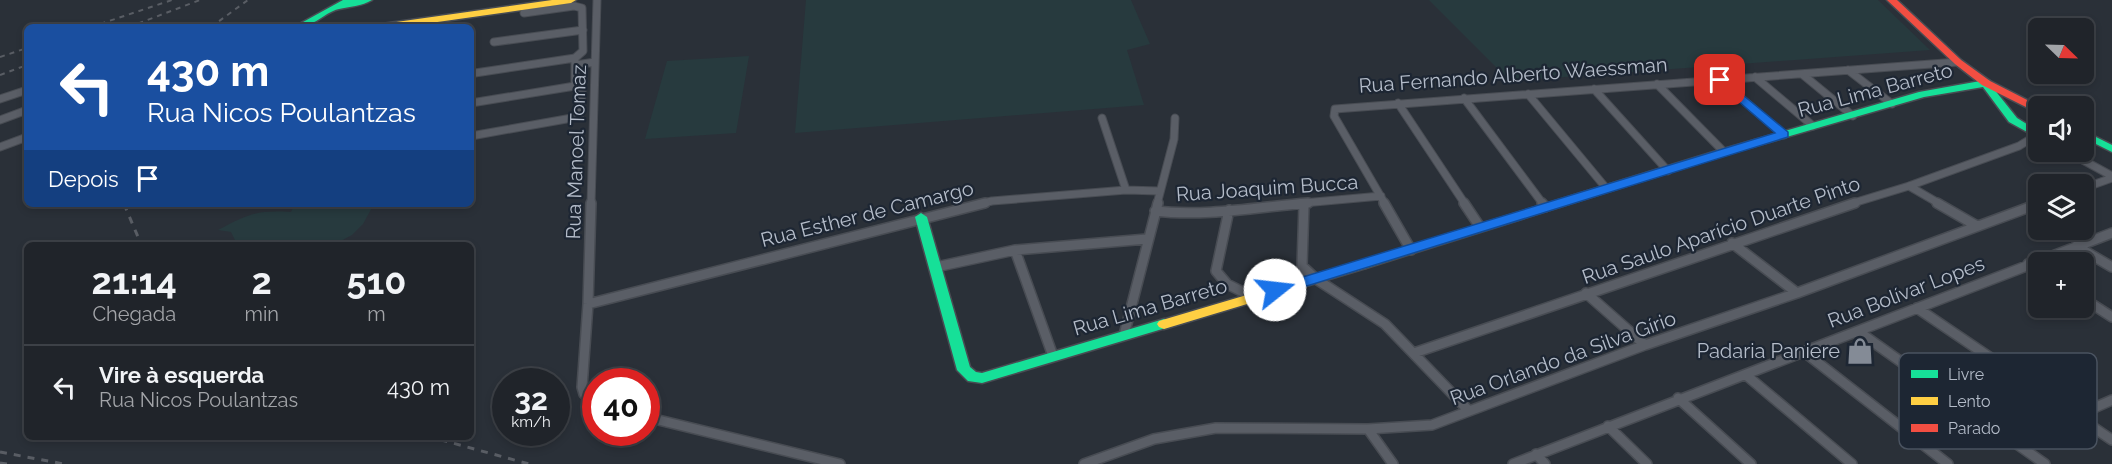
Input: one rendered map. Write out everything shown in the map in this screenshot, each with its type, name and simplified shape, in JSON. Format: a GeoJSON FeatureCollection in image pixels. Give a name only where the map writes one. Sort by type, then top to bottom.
{"type":"FeatureCollection","features":[{"type":"Feature","properties":{"kind":"street"},"geometry":{"type":"LineString","coordinates":[[305,24],[350,0]]}},
{"type":"Feature","properties":{"kind":"street"},"geometry":{"type":"LineString","coordinates":[[326,13],[367,0]]}},
{"type":"Feature","properties":{"kind":"street"},"geometry":{"type":"LineString","coordinates":[[403,24],[571,0]]}},
{"type":"Feature","properties":{"kind":"street","name":"Rua Manoel Tomaz"},"geometry":{"type":"LineString","coordinates":[[583,368],[588,304],[597,0]]}},
{"type":"Feature","properties":{"kind":"street"},"geometry":{"type":"LineString","coordinates":[[1892,0],[1958,62],[1986,83],[2028,106]]}},
{"type":"Feature","properties":{"kind":"street"},"geometry":{"type":"LineString","coordinates":[[524,13],[580,6],[583,51],[575,61],[575,86]]}},
{"type":"Feature","properties":{"kind":"street"},"geometry":{"type":"LineString","coordinates":[[494,42],[583,30]]}},
{"type":"Feature","properties":{"kind":"street"},"geometry":{"type":"LineString","coordinates":[[476,73],[575,61],[595,62]]}},
{"type":"Feature","properties":{"kind":"street","name":"Rua Fernando Alberto Waessman"},"geometry":{"type":"LineString","coordinates":[[1381,196],[1334,116],[1335,109],[1340,106],[1958,62]]}},
{"type":"Feature","properties":{"kind":"street"},"geometry":{"type":"LineString","coordinates":[[1848,70],[1892,104]]}},
{"type":"Feature","properties":{"kind":"street"},"geometry":{"type":"LineString","coordinates":[[1802,74],[1853,116]]}},
{"type":"Feature","properties":{"kind":"street"},"geometry":{"type":"LineString","coordinates":[[1755,77],[1813,126]]}},
{"type":"Feature","properties":{"kind":"street"},"geometry":{"type":"LineString","coordinates":[[1720,80],[1784,135]]}},
{"type":"Feature","properties":{"kind":"street"},"geometry":{"type":"LineString","coordinates":[[1986,83],[2008,115],[2028,130]]}},
{"type":"Feature","properties":{"kind":"street","name":"Rua Lima Barreto"},"geometry":{"type":"LineString","coordinates":[[936,267],[964,370],[973,377],[982,378],[1238,296],[1253,297],[1316,279],[1724,152],[1923,94],[1986,83]]}},
{"type":"Feature","properties":{"kind":"street"},"geometry":{"type":"LineString","coordinates":[[1658,84],[1724,152]]}},
{"type":"Feature","properties":{"kind":"street"},"geometry":{"type":"LineString","coordinates":[[474,103],[575,86],[582,91],[580,114],[576,116],[474,135]]}},
{"type":"Feature","properties":{"kind":"street"},"geometry":{"type":"LineString","coordinates":[[1594,89],[1668,171]]}},
{"type":"Feature","properties":{"kind":"street"},"geometry":{"type":"LineString","coordinates":[[0,99],[24,91]]}},
{"type":"Feature","properties":{"kind":"street"},"geometry":{"type":"LineString","coordinates":[[1528,94],[1606,188]]}},
{"type":"Feature","properties":{"kind":"street"},"geometry":{"type":"LineString","coordinates":[[1464,98],[1545,207]]}},
{"type":"Feature","properties":{"kind":"street"},"geometry":{"type":"LineString","coordinates":[[1398,103],[1480,227]]}},
{"type":"Feature","properties":{"kind":"street"},"geometry":{"type":"LineString","coordinates":[[0,120],[24,111]]}},
{"type":"Feature","properties":{"kind":"street"},"geometry":{"type":"LineString","coordinates":[[2008,115],[2028,112]]}},
{"type":"Feature","properties":{"kind":"street"},"geometry":{"type":"LineString","coordinates":[[1102,118],[1126,190]]}},
{"type":"Feature","properties":{"kind":"street"},"geometry":{"type":"LineString","coordinates":[[1124,334],[1174,139],[1174,118]]}},
{"type":"Feature","properties":{"kind":"street"},"geometry":{"type":"LineString","coordinates":[[0,147],[24,138]]}},
{"type":"Feature","properties":{"kind":"street"},"geometry":{"type":"LineString","coordinates":[[2094,139],[2112,149]]}},
{"type":"Feature","properties":{"kind":"street","name":"Rua Saulo Aparício Duarte Pinto"},"geometry":{"type":"LineString","coordinates":[[1414,353],[1732,243],[1909,186],[2028,141]]}},
{"type":"Feature","properties":{"kind":"street"},"geometry":{"type":"LineString","coordinates":[[2086,162],[2112,177]]}},
{"type":"Feature","properties":{"kind":"street"},"geometry":{"type":"LineString","coordinates":[[2094,184],[2112,177]]}},
{"type":"Feature","properties":{"kind":"street"},"geometry":{"type":"LineString","coordinates":[[1909,186],[1977,226]]}},
{"type":"Feature","properties":{"kind":"street","name":"Rua Esther de Camargo"},"geometry":{"type":"LineString","coordinates":[[588,304],[921,217],[992,201],[1126,190],[1159,191]]}},
{"type":"Feature","properties":{"kind":"street"},"geometry":{"type":"LineString","coordinates":[[1381,196],[1411,250]]}},
{"type":"Feature","properties":{"kind":"street","name":"Rua Joaquim Bucca"},"geometry":{"type":"LineString","coordinates":[[1155,211],[1173,213],[1229,210],[1381,196]]}},
{"type":"Feature","properties":{"kind":"street"},"geometry":{"type":"LineString","coordinates":[[1298,284],[1302,266],[1304,204]]}},
{"type":"Feature","properties":{"kind":"street","name":"Rua Orlando da Silva Gírio"},"geometry":{"type":"LineString","coordinates":[[1084,464],[1155,439],[1216,428],[1368,429],[1432,425],[1645,345],[2028,208]]}},
{"type":"Feature","properties":{"kind":"street"},"geometry":{"type":"LineString","coordinates":[[1229,210],[1216,271],[1224,283],[1238,296]]}},
{"type":"Feature","properties":{"kind":"street"},"geometry":{"type":"LineString","coordinates":[[921,217],[936,267],[1015,250],[1147,239]]}},
{"type":"Feature","properties":{"kind":"street","name":"Rua Bolívar Lopes"},"geometry":{"type":"LineString","coordinates":[[2060,252],[2112,233]]}},
{"type":"Feature","properties":{"kind":"street"},"geometry":{"type":"LineString","coordinates":[[1732,243],[1797,292]]}},
{"type":"Feature","properties":{"kind":"street"},"geometry":{"type":"LineString","coordinates":[[2076,246],[2112,267]]}},
{"type":"Feature","properties":{"kind":"street"},"geometry":{"type":"LineString","coordinates":[[1015,250],[1053,356]]}},
{"type":"Feature","properties":{"kind":"street","name":"Rua Bolívar Lopes"},"geometry":{"type":"LineString","coordinates":[[1513,464],[1678,398],[1859,332],[2028,264]]}},
{"type":"Feature","properties":{"kind":"street"},"geometry":{"type":"LineString","coordinates":[[1302,266],[1316,279],[1385,324],[1469,411]]}},
{"type":"Feature","properties":{"kind":"street"},"geometry":{"type":"LineString","coordinates":[[1586,293],[1645,345]]}},
{"type":"Feature","properties":{"kind":"street"},"geometry":{"type":"LineString","coordinates":[[2094,305],[2112,317]]}},
{"type":"Feature","properties":{"kind":"street"},"geometry":{"type":"LineString","coordinates":[[1917,308],[1984,353]]}},
{"type":"Feature","properties":{"kind":"street"},"geometry":{"type":"LineString","coordinates":[[1859,332],[1899,361]]}},
{"type":"Feature","properties":{"kind":"street"},"geometry":{"type":"LineString","coordinates":[[1803,351],[1899,426]]}},
{"type":"Feature","properties":{"kind":"street"},"geometry":{"type":"LineString","coordinates":[[1746,375],[1852,464]]}},
{"type":"Feature","properties":{"kind":"street"},"geometry":{"type":"LineString","coordinates":[[1678,398],[1751,464]]}},
{"type":"Feature","properties":{"kind":"street"},"geometry":{"type":"LineString","coordinates":[[2097,406],[2112,400]]}},
{"type":"Feature","properties":{"kind":"street"},"geometry":{"type":"LineString","coordinates":[[660,420],[840,464]]}},
{"type":"Feature","properties":{"kind":"street"},"geometry":{"type":"LineString","coordinates":[[1608,426],[1647,464]]}},
{"type":"Feature","properties":{"kind":"street"},"geometry":{"type":"LineString","coordinates":[[1368,429],[1393,464]]}},
{"type":"Feature","properties":{"kind":"street"},"geometry":{"type":"LineString","coordinates":[[2097,430],[2112,440]]}},
{"type":"Feature","properties":{"kind":"street"},"geometry":{"type":"LineString","coordinates":[[1929,449],[1948,464]]}},
{"type":"Feature","properties":{"kind":"street"},"geometry":{"type":"LineString","coordinates":[[2023,449],[2045,464]]}},
{"type":"Feature","properties":{"kind":"street"},"geometry":{"type":"LineString","coordinates":[[1536,454],[1545,464]]}},
{"type":"Feature","properties":{"kind":"green space"},"geometry":{"type":"Polygon","coordinates":[[[806,0],[1131,0],[1150,44],[1127,50],[1144,105],[795,133],[806,0]]]}},
{"type":"Feature","properties":{"kind":"green space"},"geometry":{"type":"Polygon","coordinates":[[[1429,0],[1878,0],[1930,50],[1510,81],[1429,0]]]}},
{"type":"Feature","properties":{"kind":"green space"},"geometry":{"type":"Polygon","coordinates":[[[749,56],[736,133],[645,139],[667,61],[749,56]]]}},
{"type":"Feature","properties":{"kind":"green space"},"geometry":{"type":"Polygon","coordinates":[[[294,207],[372,207],[363,224],[352,235],[339,242],[236,242],[231,232],[218,230],[253,214],[291,212],[294,207]]]}},
{"type":"Feature","properties":{"kind":"railway"},"geometry":{"type":"LineString","coordinates":[[100,24],[172,0]]}},
{"type":"Feature","properties":{"kind":"railway"},"geometry":{"type":"LineString","coordinates":[[137,24],[200,0]]}},
{"type":"Feature","properties":{"kind":"railway"},"geometry":{"type":"LineString","coordinates":[[215,24],[248,0]]}},
{"type":"Feature","properties":{"kind":"railway"},"geometry":{"type":"LineString","coordinates":[[0,57],[24,49]]}},
{"type":"Feature","properties":{"kind":"railway"},"geometry":{"type":"LineString","coordinates":[[0,75],[24,66]]}},
{"type":"Feature","properties":{"kind":"railway"},"geometry":{"type":"LineString","coordinates":[[125,207],[140,242]]}},
{"type":"Feature","properties":{"kind":"railway"},"geometry":{"type":"LineString","coordinates":[[442,440],[529,464]]}},
{"type":"Feature","properties":{"kind":"railway"},"geometry":{"type":"LineString","coordinates":[[0,452],[64,464]]}},
{"type":"Feature","properties":{"kind":"railway"},"geometry":{"type":"LineString","coordinates":[[0,463],[7,464]]}},
{"type":"Feature","properties":{"kind":"traffic: fast"},"geometry":{"type":"LineString","coordinates":[[305,24],[350,0]]}},
{"type":"Feature","properties":{"kind":"traffic: fast"},"geometry":{"type":"LineString","coordinates":[[344,7],[367,0]]}},
{"type":"Feature","properties":{"kind":"traffic: fast"},"geometry":{"type":"LineString","coordinates":[[1362,265],[1724,152],[1923,94],[1986,83]]}},
{"type":"Feature","properties":{"kind":"traffic: fast"},"geometry":{"type":"LineString","coordinates":[[1988,87],[2013,120],[2028,129]]}},
{"type":"Feature","properties":{"kind":"traffic: fast"},"geometry":{"type":"LineString","coordinates":[[2094,139],[2112,149]]}},
{"type":"Feature","properties":{"kind":"traffic: fast"},"geometry":{"type":"LineString","coordinates":[[921,217],[964,370],[973,377],[982,378],[1164,324]]}},
{"type":"Feature","properties":{"kind":"traffic: slow"},"geometry":{"type":"LineString","coordinates":[[403,24],[571,0]]}},
{"type":"Feature","properties":{"kind":"traffic: slow"},"geometry":{"type":"LineString","coordinates":[[1164,324],[1362,265]]}},
{"type":"Feature","properties":{"kind":"traffic: jam"},"geometry":{"type":"LineString","coordinates":[[1892,0],[1958,62],[1986,83],[2028,105]]}},
{"type":"Feature","properties":{"kind":"place","name":"Padaria Paniere"},"geometry":{"type":"Point","coordinates":[1860,351]}},
{"type":"Feature","properties":{"kind":"route"},"geometry":{"type":"LineString","coordinates":[[1275,290],[1784,135],[1720,80]]}}]}
